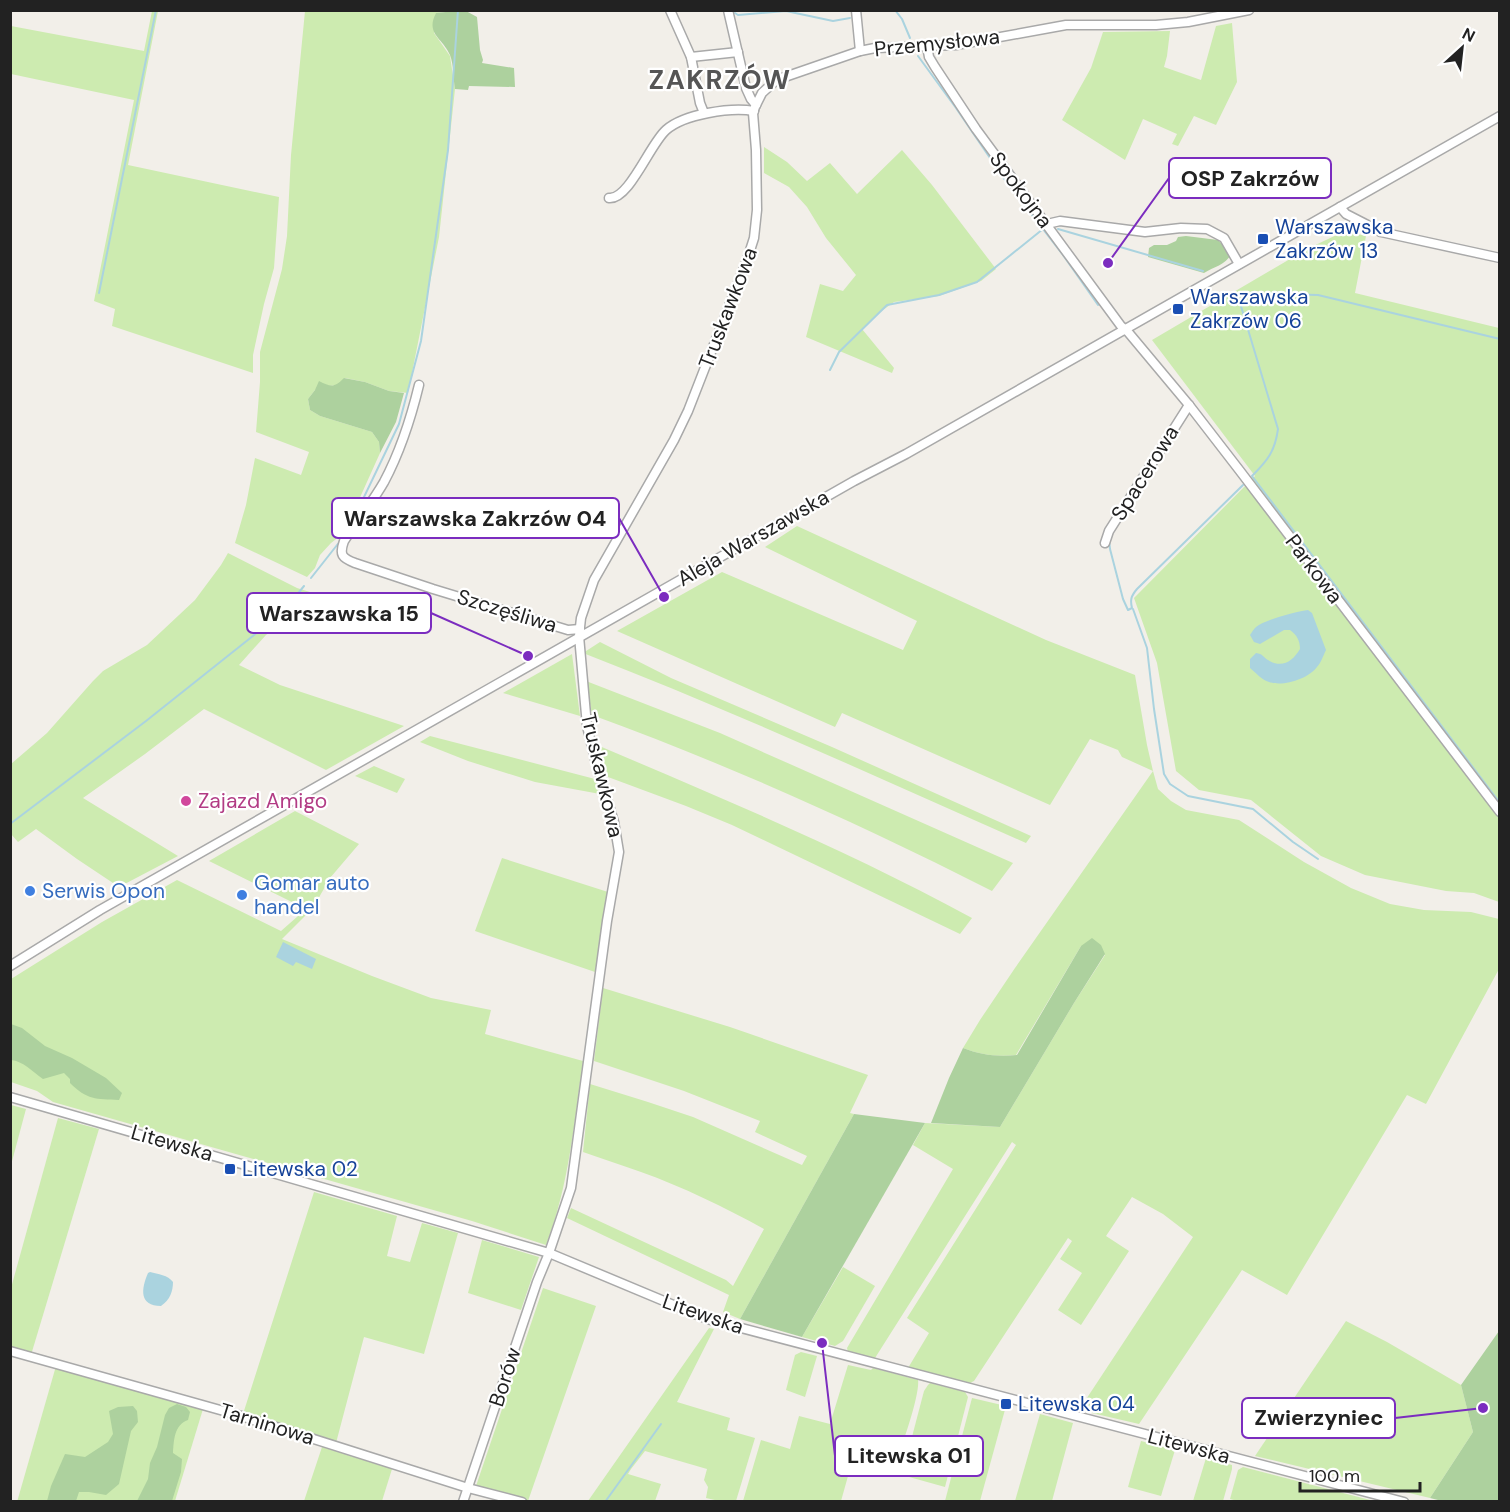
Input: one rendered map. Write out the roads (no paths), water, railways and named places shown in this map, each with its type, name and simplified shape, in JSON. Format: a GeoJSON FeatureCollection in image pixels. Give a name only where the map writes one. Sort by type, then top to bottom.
{"type":"FeatureCollection","features":[{"type":"Feature","properties":{"kind":"street"},"geometry":{"type":"LineString","coordinates":[[670,10],[692,57],[700,103],[704,113]]}},
{"type":"Feature","properties":{"kind":"street","name":"Truskawkowa"},"geometry":{"type":"LineString","coordinates":[[549,1253],[571,1188],[619,852],[614,822],[587,726],[579,633],[581,618],[594,580],[674,440],[688,411],[754,238],[757,210],[754,110],[746,88],[728,10]]}},
{"type":"Feature","properties":{"kind":"street"},"geometry":{"type":"LineString","coordinates":[[856,10],[860,51]]}},
{"type":"Feature","properties":{"kind":"street","name":"Przemysłowa"},"geometry":{"type":"LineString","coordinates":[[754,110],[762,93],[779,79],[860,51],[875,48],[956,45],[1066,25],[1156,25],[1188,22],[1249,10]]}},
{"type":"Feature","properties":{"kind":"street","name":"Spokojna"},"geometry":{"type":"LineString","coordinates":[[927,46],[929,57],[976,129],[1124,329]]}},
{"type":"Feature","properties":{"kind":"street"},"geometry":{"type":"LineString","coordinates":[[692,57],[738,52]]}},
{"type":"Feature","properties":{"kind":"street"},"geometry":{"type":"LineString","coordinates":[[609,198],[613,199],[622,193],[656,140],[668,128],[704,113],[754,110]]}},
{"type":"Feature","properties":{"kind":"street","name":"Aleja Warszawska"},"geometry":{"type":"LineString","coordinates":[[10,966],[100,910],[579,633],[661,591],[854,480],[906,454],[1500,117]]}},
{"type":"Feature","properties":{"kind":"street"},"geometry":{"type":"LineString","coordinates":[[1340,207],[1346,214],[1382,232],[1500,258]]}},
{"type":"Feature","properties":{"kind":"street"},"geometry":{"type":"LineString","coordinates":[[1047,224],[1060,221],[1145,232],[1181,228],[1207,229],[1224,238],[1239,264]]}},
{"type":"Feature","properties":{"kind":"street","name":"Parkowa"},"geometry":{"type":"LineString","coordinates":[[1124,329],[1189,405],[1500,812]]}},
{"type":"Feature","properties":{"kind":"street","name":"Szczęśliwa"},"geometry":{"type":"LineString","coordinates":[[419,385],[415,404],[391,467],[344,541],[341,549],[342,555],[356,563],[433,589],[579,633]]}},
{"type":"Feature","properties":{"kind":"street","name":"Spacerowa"},"geometry":{"type":"LineString","coordinates":[[1105,543],[1109,531],[1189,405]]}},
{"type":"Feature","properties":{"kind":"street","name":"Litewska"},"geometry":{"type":"LineString","coordinates":[[10,1097],[549,1253],[716,1322],[1404,1502]]}},
{"type":"Feature","properties":{"kind":"street","name":"Borów"},"geometry":{"type":"LineString","coordinates":[[463,1502],[537,1282],[549,1253]]}},
{"type":"Feature","properties":{"kind":"street","name":"Tarninowa"},"geometry":{"type":"LineString","coordinates":[[10,1351],[238,1415],[468,1488],[522,1502]]}},
{"type":"Feature","properties":{"kind":"water"},"geometry":{"type":"Polygon","coordinates":[[[1308,610],[1312,613],[1326,650],[1320,664],[1308,675],[1295,681],[1275,683],[1264,680],[1250,668],[1250,659],[1256,653],[1273,663],[1282,664],[1294,657],[1300,649],[1299,641],[1290,630],[1284,630],[1260,644],[1254,642],[1250,635],[1256,627],[1266,622],[1308,610]]]}},
{"type":"Feature","properties":{"kind":"water"},"geometry":{"type":"Polygon","coordinates":[[[283,942],[316,959],[312,969],[296,962],[293,966],[276,957],[283,942]]]}},
{"type":"Feature","properties":{"kind":"water"},"geometry":{"type":"Polygon","coordinates":[[[150,1272],[166,1276],[173,1282],[167,1301],[161,1306],[145,1300],[143,1290],[150,1272]]]}},
{"type":"Feature","properties":{"kind":"waterway"},"geometry":{"type":"LineString","coordinates":[[99,293],[156,10]]}},
{"type":"Feature","properties":{"kind":"waterway"},"geometry":{"type":"LineString","coordinates":[[353,520],[399,424],[421,341],[448,150],[458,10]]}},
{"type":"Feature","properties":{"kind":"waterway"},"geometry":{"type":"LineString","coordinates":[[895,10],[902,19],[910,38]]}},
{"type":"Feature","properties":{"kind":"waterway"},"geometry":{"type":"LineString","coordinates":[[735,13],[738,15],[786,11],[833,21],[850,18]]}},
{"type":"Feature","properties":{"kind":"waterway"},"geometry":{"type":"LineString","coordinates":[[918,56],[1005,180],[1098,305]]}},
{"type":"Feature","properties":{"kind":"waterway"},"geometry":{"type":"LineString","coordinates":[[830,370],[839,352],[887,305],[939,295],[977,282],[1043,229]]}},
{"type":"Feature","properties":{"kind":"waterway"},"geometry":{"type":"LineString","coordinates":[[1058,229],[1203,271]]}},
{"type":"Feature","properties":{"kind":"waterway"},"geometry":{"type":"LineString","coordinates":[[1500,339],[1318,295],[1237,293],[1278,429],[1270,455],[1252,476],[1500,803]]}},
{"type":"Feature","properties":{"kind":"waterway"},"geometry":{"type":"LineString","coordinates":[[1109,540],[1123,599],[1128,610],[1132,608],[1133,594],[1137,589],[1243,485]]}},
{"type":"Feature","properties":{"kind":"waterway"},"geometry":{"type":"LineString","coordinates":[[311,578],[341,540]]}},
{"type":"Feature","properties":{"kind":"waterway"},"geometry":{"type":"LineString","coordinates":[[10,824],[146,721],[283,612],[304,586]]}},
{"type":"Feature","properties":{"kind":"waterway"},"geometry":{"type":"LineString","coordinates":[[1133,609],[1147,648],[1164,774],[1170,784],[1188,796],[1253,809],[1318,859]]}},
{"type":"Feature","properties":{"kind":"waterway"},"geometry":{"type":"LineString","coordinates":[[605,1502],[661,1424]]}},
{"type":"Feature","properties":{"kind":"place","name":"Warszawska Zakrzów 13"},"geometry":{"type":"Point","coordinates":[1263,239]}},
{"type":"Feature","properties":{"kind":"place","name":"OSP Zakrzów"},"geometry":{"type":"Point","coordinates":[1108,263]}},
{"type":"Feature","properties":{"kind":"place","name":"Warszawska Zakrzów 06"},"geometry":{"type":"Point","coordinates":[1178,309]}},
{"type":"Feature","properties":{"kind":"place","name":"Warszawska Zakrzów 04"},"geometry":{"type":"Point","coordinates":[664,597]}},
{"type":"Feature","properties":{"kind":"place","name":"Warszawska 15"},"geometry":{"type":"Point","coordinates":[528,656]}},
{"type":"Feature","properties":{"kind":"place","name":"Zajazd Amigo"},"geometry":{"type":"Point","coordinates":[186,801]}},
{"type":"Feature","properties":{"kind":"place","name":"Serwis Opon"},"geometry":{"type":"Point","coordinates":[30,891]}},
{"type":"Feature","properties":{"kind":"place","name":"Gomar auto handel"},"geometry":{"type":"Point","coordinates":[242,895]}},
{"type":"Feature","properties":{"kind":"place","name":"Litewska 02"},"geometry":{"type":"Point","coordinates":[230,1169]}},
{"type":"Feature","properties":{"kind":"place","name":"Litewska 01"},"geometry":{"type":"Point","coordinates":[822,1343]}},
{"type":"Feature","properties":{"kind":"place","name":"Litewska 04"},"geometry":{"type":"Point","coordinates":[1006,1404]}},
{"type":"Feature","properties":{"kind":"place","name":"Zwierzyniec"},"geometry":{"type":"Point","coordinates":[1483,1408]}},
{"type":"Feature","properties":{"kind":"district","name":"ZAKRZÓW"},"geometry":{"type":"Point","coordinates":[720,80]}}]}
